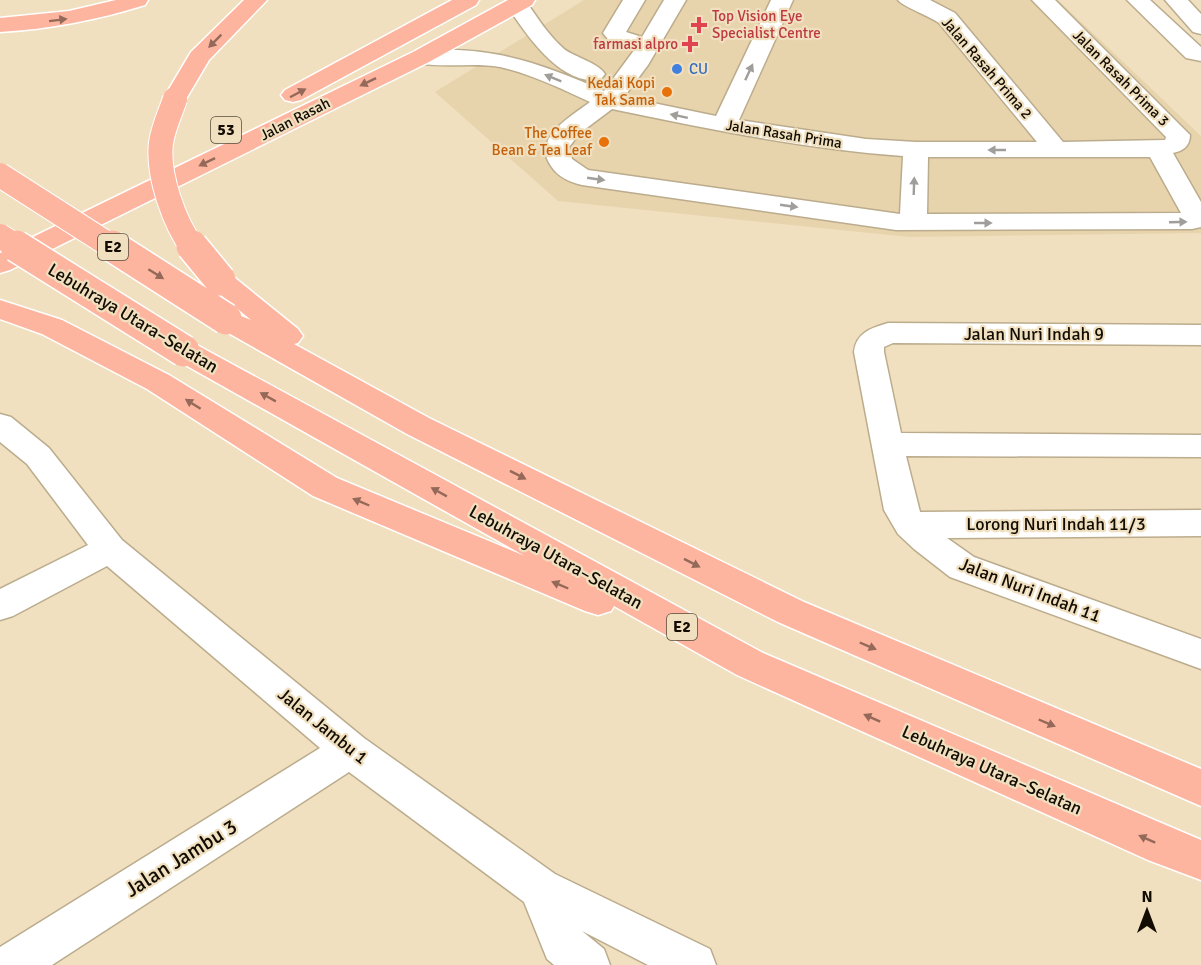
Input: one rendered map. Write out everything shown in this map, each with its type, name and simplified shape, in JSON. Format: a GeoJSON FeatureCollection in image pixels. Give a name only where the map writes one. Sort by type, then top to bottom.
{"type":"FeatureCollection","features":[{"type":"Feature","properties":{"kind":"highway"},"geometry":{"type":"LineString","coordinates":[[0,25],[64,19],[109,10],[137,0]]}},
{"type":"Feature","properties":{"kind":"highway"},"geometry":{"type":"LineString","coordinates":[[256,0],[199,57],[175,99],[161,144],[171,210],[181,232],[198,256],[220,280],[291,338],[418,426]]}},
{"type":"Feature","properties":{"kind":"highway","name":"Jalan Rasah"},"geometry":{"type":"LineString","coordinates":[[0,237],[219,134],[468,0]]}},
{"type":"Feature","properties":{"kind":"highway","name":"Jalan Rasah"},"geometry":{"type":"LineString","coordinates":[[0,264],[421,57],[520,2]]}},
{"type":"Feature","properties":{"kind":"highway","name":"E2"},"geometry":{"type":"LineString","coordinates":[[0,176],[226,319],[418,426],[790,612],[1201,789]]}},
{"type":"Feature","properties":{"kind":"highway","name":"Lebuhraya Utara–Selatan"},"geometry":{"type":"LineString","coordinates":[[0,237],[184,351],[750,664],[1163,846],[1201,860]]}},
{"type":"Feature","properties":{"kind":"highway"},"geometry":{"type":"LineString","coordinates":[[0,309],[52,327],[158,382],[325,487],[750,664]]}},
{"type":"Feature","properties":{"kind":"street"},"geometry":{"type":"LineString","coordinates":[[634,0],[614,33],[619,38],[647,45]]}},
{"type":"Feature","properties":{"kind":"street"},"geometry":{"type":"LineString","coordinates":[[675,0],[614,93],[565,135],[558,145],[557,155],[563,166],[582,177],[913,223],[1192,221],[1195,218],[1194,213],[1158,149]]}},
{"type":"Feature","properties":{"kind":"street"},"geometry":{"type":"LineString","coordinates":[[724,125],[782,0]]}},
{"type":"Feature","properties":{"kind":"street","name":"Jalan Rasah Prima 2"},"geometry":{"type":"LineString","coordinates":[[909,0],[932,8],[947,18],[1056,149]]}},
{"type":"Feature","properties":{"kind":"street","name":"Jalan Rasah Prima 3"},"geometry":{"type":"LineString","coordinates":[[1043,0],[1178,135],[1178,141],[1173,146],[1158,149]]}},
{"type":"Feature","properties":{"kind":"street"},"geometry":{"type":"LineString","coordinates":[[1138,0],[1194,53],[1201,54]]}},
{"type":"Feature","properties":{"kind":"street"},"geometry":{"type":"LineString","coordinates":[[1176,0],[1201,27]]}},
{"type":"Feature","properties":{"kind":"street","name":"Jalan Rasah Prima"},"geometry":{"type":"LineString","coordinates":[[520,2],[542,41],[555,54],[614,93]]}},
{"type":"Feature","properties":{"kind":"street","name":"Jalan Rasah Prima"},"geometry":{"type":"LineString","coordinates":[[421,57],[469,57],[504,61],[552,77],[724,125],[866,146],[916,150],[1158,149]]}},
{"type":"Feature","properties":{"kind":"street"},"geometry":{"type":"LineString","coordinates":[[913,223],[916,150]]}},
{"type":"Feature","properties":{"kind":"street","name":"Jalan Nuri Indah 9"},"geometry":{"type":"LineString","coordinates":[[870,342],[888,333],[1201,335]]}},
{"type":"Feature","properties":{"kind":"street","name":"Jalan Nuri Indah 11"},"geometry":{"type":"LineString","coordinates":[[870,342],[868,352],[886,444],[901,510],[910,525],[962,567],[1201,654]]}},
{"type":"Feature","properties":{"kind":"street","name":"Jalan Jambu 1"},"geometry":{"type":"LineString","coordinates":[[0,425],[38,456],[110,549],[350,750],[540,888],[694,965]]}},
{"type":"Feature","properties":{"kind":"street"},"geometry":{"type":"LineString","coordinates":[[886,444],[1201,446]]}},
{"type":"Feature","properties":{"kind":"street","name":"Lorong Nuri Indah 11/3"},"geometry":{"type":"LineString","coordinates":[[910,525],[1201,523]]}},
{"type":"Feature","properties":{"kind":"street"},"geometry":{"type":"LineString","coordinates":[[0,606],[110,549]]}},
{"type":"Feature","properties":{"kind":"street","name":"Jalan Jambu 3"},"geometry":{"type":"LineString","coordinates":[[12,965],[350,750]]}},
{"type":"Feature","properties":{"kind":"street"},"geometry":{"type":"LineString","coordinates":[[540,888],[563,944],[588,965]]}},
{"type":"Feature","properties":{"kind":"shaded area"},"geometry":{"type":"Polygon","coordinates":[[[584,0],[1058,0],[1201,136],[1201,233],[909,237],[558,201],[435,92],[584,0]]]}},
{"type":"Feature","properties":{"kind":"place","name":"Top Vision Eye Specialist Centre"},"geometry":{"type":"Point","coordinates":[699,25]}},
{"type":"Feature","properties":{"kind":"place","name":"farmasi alpro"},"geometry":{"type":"Point","coordinates":[690,44]}},
{"type":"Feature","properties":{"kind":"place","name":"CU"},"geometry":{"type":"Point","coordinates":[677,69]}},
{"type":"Feature","properties":{"kind":"place","name":"Kedai Kopi Tak Sama"},"geometry":{"type":"Point","coordinates":[667,92]}},
{"type":"Feature","properties":{"kind":"place","name":"The Coffee Bean & Tea Leaf"},"geometry":{"type":"Point","coordinates":[604,142]}}]}
